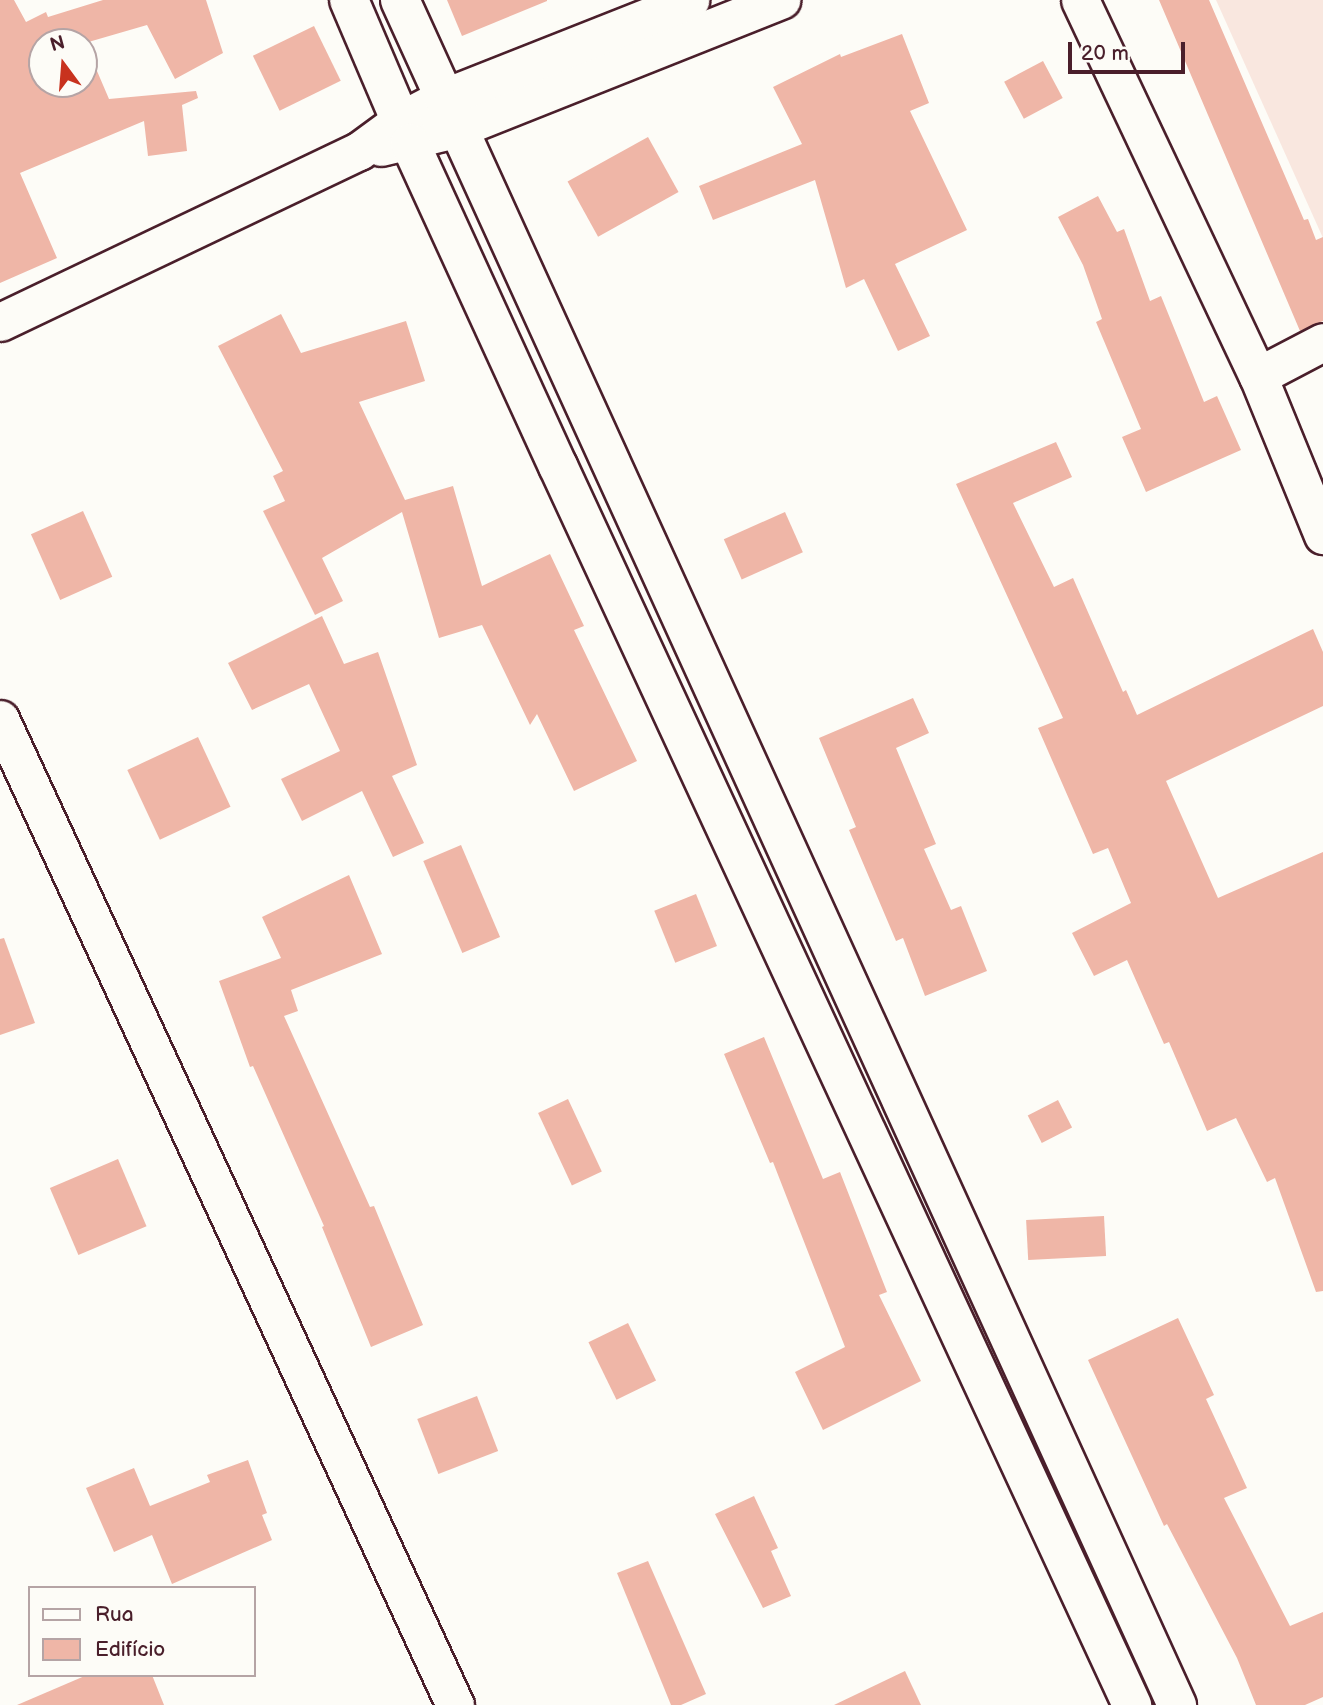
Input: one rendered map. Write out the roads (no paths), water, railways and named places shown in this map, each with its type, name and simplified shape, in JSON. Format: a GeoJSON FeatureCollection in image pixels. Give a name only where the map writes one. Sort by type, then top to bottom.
{"type":"FeatureCollection","features":[{"type":"Feature","properties":{"kind":"street"},"geometry":{"type":"LineString","coordinates":[[349,0],[405,131],[1132,1705]]}},
{"type":"Feature","properties":{"kind":"street"},"geometry":{"type":"LineString","coordinates":[[400,0],[1177,1705]]}},
{"type":"Feature","properties":{"kind":"street"},"geometry":{"type":"LineString","coordinates":[[451,113],[690,0]]}},
{"type":"Feature","properties":{"kind":"street"},"geometry":{"type":"LineString","coordinates":[[0,322],[405,131],[781,0]]}},
{"type":"Feature","properties":{"kind":"street"},"geometry":{"type":"LineString","coordinates":[[1080,0],[1258,376],[1323,535]]}},
{"type":"Feature","properties":{"kind":"street"},"geometry":{"type":"LineString","coordinates":[[1258,376],[1323,342]]}},
{"type":"Feature","properties":{"kind":"street"},"geometry":{"type":"LineString","coordinates":[[0,719],[456,1705]]}}]}
